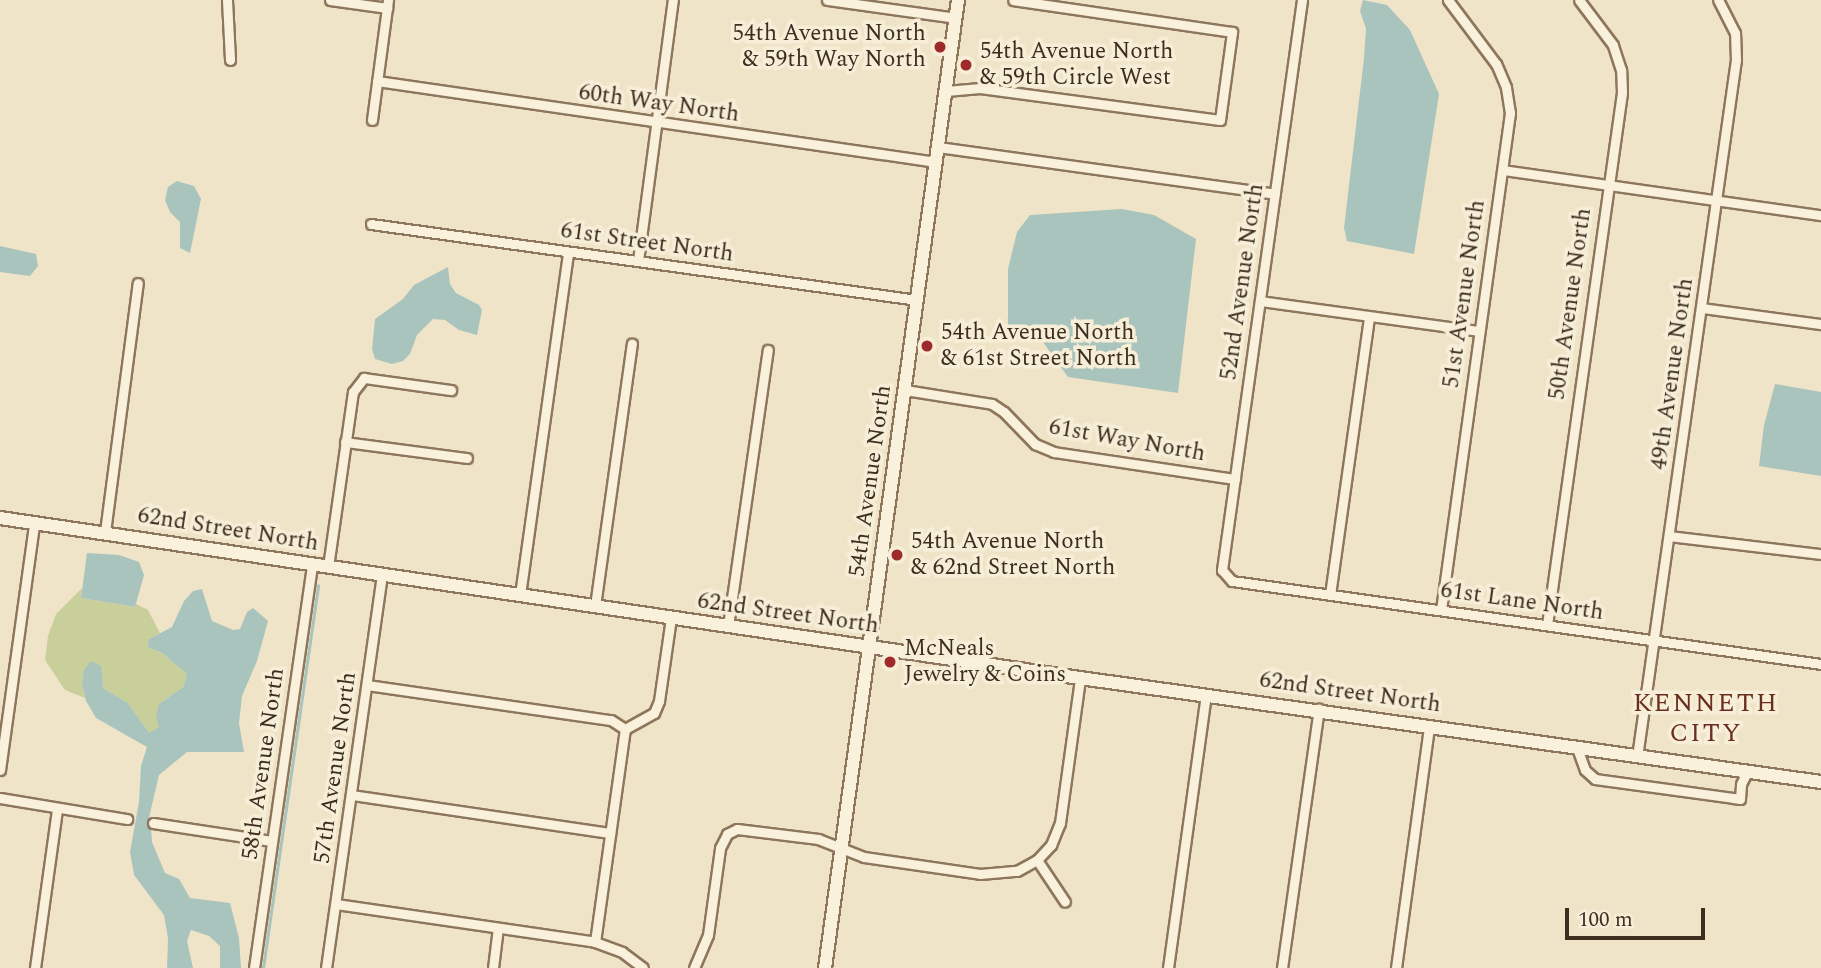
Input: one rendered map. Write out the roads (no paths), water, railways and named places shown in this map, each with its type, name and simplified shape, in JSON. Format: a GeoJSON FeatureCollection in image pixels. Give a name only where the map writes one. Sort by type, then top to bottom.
{"type":"FeatureCollection","features":[{"type":"Feature","properties":{"kind":"street"},"geometry":{"type":"LineString","coordinates":[[227,0],[230,60]]}},
{"type":"Feature","properties":{"kind":"street"},"geometry":{"type":"LineString","coordinates":[[330,0],[387,4],[372,120]]}},
{"type":"Feature","properties":{"kind":"street"},"geometry":{"type":"LineString","coordinates":[[638,261],[673,0]]}},
{"type":"Feature","properties":{"kind":"street"},"geometry":{"type":"LineString","coordinates":[[827,0],[956,18]]}},
{"type":"Feature","properties":{"kind":"street","name":"54th Avenue North"},"geometry":{"type":"LineString","coordinates":[[825,968],[958,0]]}},
{"type":"Feature","properties":{"kind":"street"},"geometry":{"type":"LineString","coordinates":[[946,91],[980,88],[1220,120],[1232,32],[1013,0]]}},
{"type":"Feature","properties":{"kind":"street","name":"52nd Avenue North"},"geometry":{"type":"LineString","coordinates":[[1222,570],[1302,0]]}},
{"type":"Feature","properties":{"kind":"street","name":"51st Avenue North"},"geometry":{"type":"LineString","coordinates":[[1441,610],[1510,113],[1506,87],[1496,64],[1448,0]]}},
{"type":"Feature","properties":{"kind":"street","name":"50th Avenue North"},"geometry":{"type":"LineString","coordinates":[[1547,625],[1622,93],[1621,70],[1613,45],[1579,0]]}},
{"type":"Feature","properties":{"kind":"street","name":"49th Avenue North"},"geometry":{"type":"LineString","coordinates":[[1637,757],[1736,60],[1735,33],[1718,0]]}},
{"type":"Feature","properties":{"kind":"street","name":"60th Way North"},"geometry":{"type":"LineString","coordinates":[[377,81],[656,124],[936,162]]}},
{"type":"Feature","properties":{"kind":"street"},"geometry":{"type":"LineString","coordinates":[[938,147],[1275,194]]}},
{"type":"Feature","properties":{"kind":"street"},"geometry":{"type":"LineString","coordinates":[[1503,170],[1821,215]]}},
{"type":"Feature","properties":{"kind":"street","name":"61st Street North"},"geometry":{"type":"LineString","coordinates":[[371,224],[917,300]]}},
{"type":"Feature","properties":{"kind":"street"},"geometry":{"type":"LineString","coordinates":[[520,595],[568,252]]}},
{"type":"Feature","properties":{"kind":"street"},"geometry":{"type":"LineString","coordinates":[[106,532],[138,283]]}},
{"type":"Feature","properties":{"kind":"street"},"geometry":{"type":"LineString","coordinates":[[1260,301],[1479,331]]}},
{"type":"Feature","properties":{"kind":"street"},"geometry":{"type":"LineString","coordinates":[[1702,308],[1821,324]]}},
{"type":"Feature","properties":{"kind":"street"},"geometry":{"type":"LineString","coordinates":[[1330,595],[1369,317]]}},
{"type":"Feature","properties":{"kind":"street"},"geometry":{"type":"LineString","coordinates":[[595,606],[632,344]]}},
{"type":"Feature","properties":{"kind":"street"},"geometry":{"type":"LineString","coordinates":[[728,626],[768,350]]}},
{"type":"Feature","properties":{"kind":"street"},"geometry":{"type":"LineString","coordinates":[[328,567],[353,392],[364,378],[451,390]]}},
{"type":"Feature","properties":{"kind":"street","name":"61st Way North"},"geometry":{"type":"LineString","coordinates":[[905,390],[992,404],[1004,412],[1035,444],[1054,452],[1235,479]]}},
{"type":"Feature","properties":{"kind":"street"},"geometry":{"type":"LineString","coordinates":[[345,442],[467,458]]}},
{"type":"Feature","properties":{"kind":"street","name":"62nd Street North"},"geometry":{"type":"LineString","coordinates":[[0,518],[1080,678],[1319,709],[1821,782]]}},
{"type":"Feature","properties":{"kind":"street"},"geometry":{"type":"LineString","coordinates":[[0,770],[34,524]]}},
{"type":"Feature","properties":{"kind":"street"},"geometry":{"type":"LineString","coordinates":[[1669,536],[1821,554]]}},
{"type":"Feature","properties":{"kind":"street","name":"58th Avenue North"},"geometry":{"type":"LineString","coordinates":[[254,968],[312,565]]}},
{"type":"Feature","properties":{"kind":"street","name":"61st Lane North"},"geometry":{"type":"LineString","coordinates":[[1222,570],[1232,581],[1821,664]]}},
{"type":"Feature","properties":{"kind":"street","name":"57th Avenue North"},"geometry":{"type":"LineString","coordinates":[[327,968],[382,574]]}},
{"type":"Feature","properties":{"kind":"street"},"geometry":{"type":"LineString","coordinates":[[625,730],[654,713],[659,701],[671,618]]}},
{"type":"Feature","properties":{"kind":"street"},"geometry":{"type":"LineString","coordinates":[[694,968],[708,935],[720,848],[727,834],[737,829],[818,839],[864,857],[980,874],[1017,871],[1037,860],[1051,845],[1060,823],[1080,678]]}},
{"type":"Feature","properties":{"kind":"street"},"geometry":{"type":"LineString","coordinates":[[367,685],[611,720],[625,730]]}},
{"type":"Feature","properties":{"kind":"street"},"geometry":{"type":"LineString","coordinates":[[1168,968],[1206,695]]}},
{"type":"Feature","properties":{"kind":"street"},"geometry":{"type":"LineString","coordinates":[[1282,968],[1319,709]]}},
{"type":"Feature","properties":{"kind":"street"},"geometry":{"type":"LineString","coordinates":[[1396,968],[1429,726]]}},
{"type":"Feature","properties":{"kind":"street"},"geometry":{"type":"LineString","coordinates":[[595,942],[625,730]]}},
{"type":"Feature","properties":{"kind":"street"},"geometry":{"type":"LineString","coordinates":[[1577,748],[1585,770],[1595,779],[1740,799],[1741,783],[1747,772]]}},
{"type":"Feature","properties":{"kind":"street"},"geometry":{"type":"LineString","coordinates":[[352,795],[610,833]]}},
{"type":"Feature","properties":{"kind":"street"},"geometry":{"type":"LineString","coordinates":[[0,798],[128,819]]}},
{"type":"Feature","properties":{"kind":"street"},"geometry":{"type":"LineString","coordinates":[[35,968],[57,809]]}},
{"type":"Feature","properties":{"kind":"street"},"geometry":{"type":"LineString","coordinates":[[153,822],[272,841]]}},
{"type":"Feature","properties":{"kind":"street"},"geometry":{"type":"LineString","coordinates":[[1037,860],[1065,902]]}},
{"type":"Feature","properties":{"kind":"street"},"geometry":{"type":"LineString","coordinates":[[336,904],[595,942],[622,951],[643,968]]}},
{"type":"Feature","properties":{"kind":"street"},"geometry":{"type":"LineString","coordinates":[[493,968],[498,929]]}},
{"type":"Feature","properties":{"kind":"water"},"geometry":{"type":"Polygon","coordinates":[[[1363,0],[1387,5],[1410,30],[1439,94],[1414,254],[1347,241],[1344,228],[1364,58],[1366,29],[1360,11],[1363,0]]]}},
{"type":"Feature","properties":{"kind":"water"},"geometry":{"type":"Polygon","coordinates":[[[177,181],[194,186],[201,199],[190,253],[180,248],[180,222],[170,212],[165,200],[168,187],[177,181]]]}},
{"type":"Feature","properties":{"kind":"water"},"geometry":{"type":"Polygon","coordinates":[[[1122,209],[1154,215],[1196,239],[1178,393],[1068,377],[1033,328],[1008,325],[1008,269],[1017,232],[1030,215],[1122,209]]]}},
{"type":"Feature","properties":{"kind":"water"},"geometry":{"type":"Polygon","coordinates":[[[0,246],[36,254],[38,266],[30,276],[0,272],[0,246]]]}},
{"type":"Feature","properties":{"kind":"water"},"geometry":{"type":"Polygon","coordinates":[[[448,267],[450,284],[456,293],[479,305],[482,310],[477,335],[459,330],[445,320],[433,319],[417,335],[410,354],[403,361],[392,364],[375,359],[372,349],[375,319],[403,299],[414,285],[448,267]]]}},
{"type":"Feature","properties":{"kind":"water"},"geometry":{"type":"Polygon","coordinates":[[[1775,384],[1821,392],[1821,476],[1759,466],[1764,425],[1775,384]]]}},
{"type":"Feature","properties":{"kind":"water"},"geometry":{"type":"Polygon","coordinates":[[[87,553],[119,555],[139,562],[144,575],[135,607],[81,598],[87,553]]]}},
{"type":"Feature","properties":{"kind":"water"},"geometry":{"type":"Polygon","coordinates":[[[202,589],[212,621],[233,630],[240,629],[247,612],[253,608],[268,621],[257,661],[242,696],[239,723],[244,752],[187,752],[159,775],[147,826],[151,827],[152,842],[165,873],[179,879],[190,898],[230,903],[239,938],[241,968],[220,968],[220,946],[209,936],[191,930],[187,941],[193,968],[167,968],[168,938],[164,915],[134,875],[130,852],[139,802],[141,766],[147,747],[96,718],[86,701],[82,685],[84,670],[91,661],[101,666],[103,688],[128,703],[149,733],[159,727],[156,717],[159,704],[183,687],[187,674],[162,653],[147,647],[149,639],[172,627],[184,601],[193,591],[202,589]]]}},
{"type":"Feature","properties":{"kind":"waterway"},"geometry":{"type":"LineString","coordinates":[[263,968],[318,586]]}},
{"type":"Feature","properties":{"kind":"place","name":"54th Avenue North & 59th Way North"},"geometry":{"type":"Point","coordinates":[940,47]}},
{"type":"Feature","properties":{"kind":"place","name":"54th Avenue North & 59th Circle West"},"geometry":{"type":"Point","coordinates":[966,65]}},
{"type":"Feature","properties":{"kind":"place","name":"54th Avenue North & 61st Street North"},"geometry":{"type":"Point","coordinates":[927,346]}},
{"type":"Feature","properties":{"kind":"place","name":"54th Avenue North & 62nd Street North"},"geometry":{"type":"Point","coordinates":[897,555]}},
{"type":"Feature","properties":{"kind":"place","name":"McNeals Jewelry & Coins"},"geometry":{"type":"Point","coordinates":[890,662]}},
{"type":"Feature","properties":{"kind":"district","name":"KENNETH CITY"},"geometry":{"type":"Point","coordinates":[1706,719]}}]}
